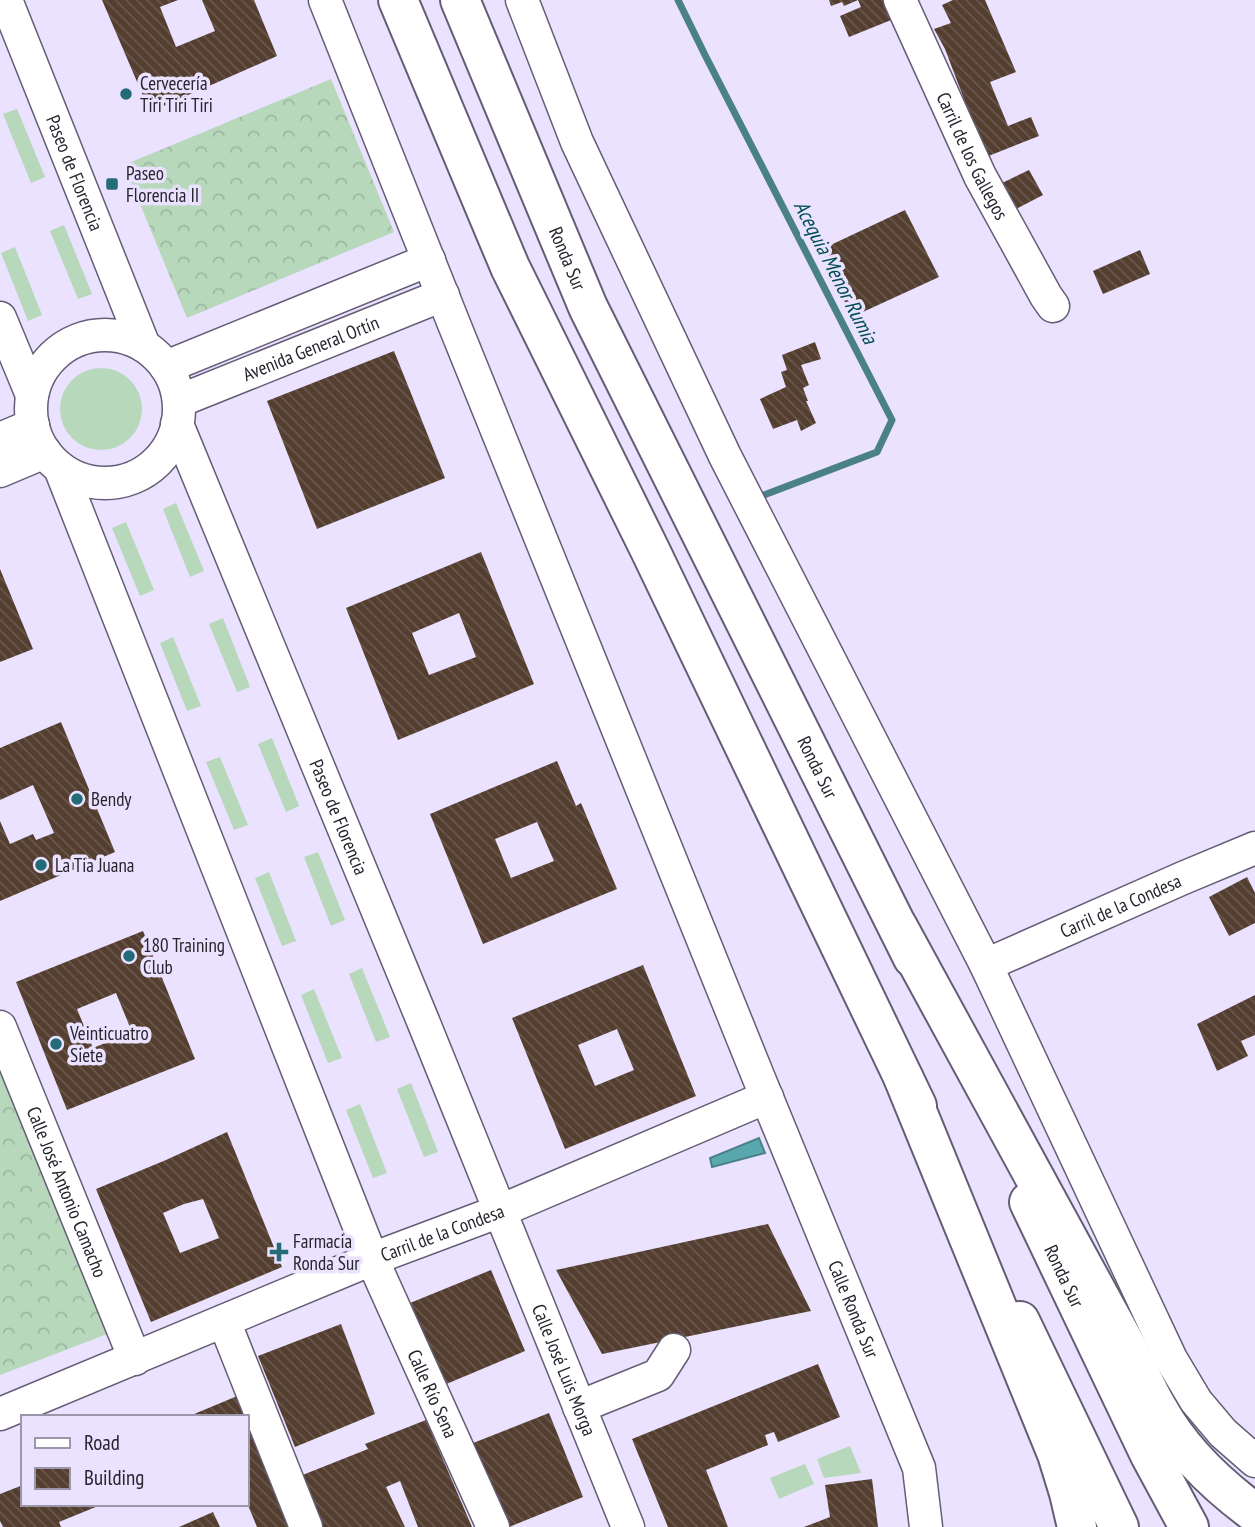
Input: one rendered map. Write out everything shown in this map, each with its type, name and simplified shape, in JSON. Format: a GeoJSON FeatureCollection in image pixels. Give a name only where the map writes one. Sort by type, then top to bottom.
{"type":"FeatureCollection","features":[{"type":"Feature","properties":{"kind":"main road"},"geometry":{"type":"LineString","coordinates":[[398,0],[510,267],[650,550],[1119,1527]]}},
{"type":"Feature","properties":{"kind":"main road","name":"Ronda Sur"},"geometry":{"type":"LineString","coordinates":[[460,0],[588,307],[898,927],[1144,1443],[1189,1527]]}},
{"type":"Feature","properties":{"kind":"main road"},"geometry":{"type":"LineString","coordinates":[[898,927],[1126,1345],[1158,1411],[1206,1473],[1255,1513]]}},
{"type":"Feature","properties":{"kind":"main road"},"geometry":{"type":"LineString","coordinates":[[903,1077],[1057,1454],[1077,1527]]}},
{"type":"Feature","properties":{"kind":"street","name":"Paseo de Florencia"},"geometry":{"type":"LineString","coordinates":[[6,0],[155,357]]}},
{"type":"Feature","properties":{"kind":"street","name":"Calle Ronda Sur"},"geometry":{"type":"LineString","coordinates":[[325,0],[919,1468],[926,1527]]}},
{"type":"Feature","properties":{"kind":"street"},"geometry":{"type":"LineString","coordinates":[[522,0],[577,142],[725,456],[986,965],[1171,1359],[1196,1401],[1223,1433],[1255,1461]]}},
{"type":"Feature","properties":{"kind":"street","name":"Carril de los Gallegos"},"geometry":{"type":"LineString","coordinates":[[900,0],[980,176],[1053,306]]}},
{"type":"Feature","properties":{"kind":"street","name":"Avenida General Ortín"},"geometry":{"type":"LineString","coordinates":[[155,357],[429,260]]}},
{"type":"Feature","properties":{"kind":"street","name":"Avenida General Ortín"},"geometry":{"type":"LineString","coordinates":[[178,412],[443,295]]}},
{"type":"Feature","properties":{"kind":"street"},"geometry":{"type":"LineString","coordinates":[[0,317],[43,435],[372,1259]]}},
{"type":"Feature","properties":{"kind":"street"},"geometry":{"type":"LineString","coordinates":[[114,335],[130,339],[155,357],[174,384],[178,412],[172,439],[164,454],[152,466],[123,481],[90,481],[74,476],[43,435],[37,379],[55,354],[68,345],[83,338],[114,335]]}},
{"type":"Feature","properties":{"kind":"street","name":"Paseo de Florencia"},"geometry":{"type":"LineString","coordinates":[[178,412],[500,1211]]}},
{"type":"Feature","properties":{"kind":"street"},"geometry":{"type":"LineString","coordinates":[[0,439],[43,435]]}},
{"type":"Feature","properties":{"kind":"street"},"geometry":{"type":"LineString","coordinates":[[0,471],[43,435]]}},
{"type":"Feature","properties":{"kind":"street","name":"Carril de la Condesa"},"geometry":{"type":"LineString","coordinates":[[986,965],[1255,848]]}},
{"type":"Feature","properties":{"kind":"street","name":"Calle José Antonio Camacho"},"geometry":{"type":"LineString","coordinates":[[0,1027],[135,1359]]}},
{"type":"Feature","properties":{"kind":"street","name":"Carril de la Condesa"},"geometry":{"type":"LineString","coordinates":[[0,1414],[372,1259],[500,1211],[767,1097]]}},
{"type":"Feature","properties":{"kind":"street","name":"Calle José Luis Morga"},"geometry":{"type":"LineString","coordinates":[[500,1211],[627,1527]]}},
{"type":"Feature","properties":{"kind":"street","name":"Calle Río Sena"},"geometry":{"type":"LineString","coordinates":[[372,1259],[493,1527]]}},
{"type":"Feature","properties":{"kind":"street"},"geometry":{"type":"LineString","coordinates":[[224,1321],[306,1527]]}},
{"type":"Feature","properties":{"kind":"street"},"geometry":{"type":"LineString","coordinates":[[579,1407],[658,1375],[674,1350]]}},
{"type":"Feature","properties":{"kind":"green space"},"geometry":{"type":"Polygon","coordinates":[[[331,79],[394,232],[187,318],[124,165],[331,79]]]}},
{"type":"Feature","properties":{"kind":"green space"},"geometry":{"type":"Polygon","coordinates":[[[17,109],[45,177],[31,183],[3,114],[17,109]]]}},
{"type":"Feature","properties":{"kind":"green space"},"geometry":{"type":"Polygon","coordinates":[[[64,225],[92,294],[78,299],[50,231],[64,225]]]}},
{"type":"Feature","properties":{"kind":"green space"},"geometry":{"type":"Polygon","coordinates":[[[15,247],[42,315],[28,321],[1,253],[15,247]]]}},
{"type":"Feature","properties":{"kind":"green space"},"geometry":{"type":"Polygon","coordinates":[[[101,368],[117,371],[130,380],[139,393],[142,409],[139,425],[130,438],[117,447],[101,450],[85,447],[72,438],[63,425],[60,409],[63,393],[72,380],[85,371],[101,368]]]}},
{"type":"Feature","properties":{"kind":"green space"},"geometry":{"type":"Polygon","coordinates":[[[176,503],[204,571],[190,577],[163,509],[176,503]]]}},
{"type":"Feature","properties":{"kind":"green space"},"geometry":{"type":"Polygon","coordinates":[[[126,522],[154,590],[140,596],[112,528],[126,522]]]}},
{"type":"Feature","properties":{"kind":"green space"},"geometry":{"type":"Polygon","coordinates":[[[223,618],[250,687],[237,692],[209,624],[223,618]]]}},
{"type":"Feature","properties":{"kind":"green space"},"geometry":{"type":"Polygon","coordinates":[[[173,637],[201,706],[187,711],[160,643],[173,637]]]}},
{"type":"Feature","properties":{"kind":"green space"},"geometry":{"type":"Polygon","coordinates":[[[272,738],[299,806],[286,812],[258,744],[272,738]]]}},
{"type":"Feature","properties":{"kind":"green space"},"geometry":{"type":"Polygon","coordinates":[[[220,757],[248,825],[234,830],[206,762],[220,757]]]}},
{"type":"Feature","properties":{"kind":"green space"},"geometry":{"type":"Polygon","coordinates":[[[318,852],[345,920],[331,926],[304,857],[318,852]]]}},
{"type":"Feature","properties":{"kind":"green space"},"geometry":{"type":"Polygon","coordinates":[[[269,872],[296,941],[282,946],[255,878],[269,872]]]}},
{"type":"Feature","properties":{"kind":"green space"},"geometry":{"type":"Polygon","coordinates":[[[362,968],[390,1037],[376,1042],[349,974],[362,968]]]}},
{"type":"Feature","properties":{"kind":"green space"},"geometry":{"type":"Polygon","coordinates":[[[314,989],[342,1058],[328,1063],[301,995],[314,989]]]}},
{"type":"Feature","properties":{"kind":"green space"},"geometry":{"type":"Polygon","coordinates":[[[0,1069],[110,1333],[0,1375],[0,1069]]]}},
{"type":"Feature","properties":{"kind":"green space"},"geometry":{"type":"Polygon","coordinates":[[[411,1083],[438,1152],[424,1157],[397,1089],[411,1083]]]}},
{"type":"Feature","properties":{"kind":"green space"},"geometry":{"type":"Polygon","coordinates":[[[360,1104],[387,1173],[373,1178],[346,1110],[360,1104]]]}},
{"type":"Feature","properties":{"kind":"green space"},"geometry":{"type":"Polygon","coordinates":[[[850,1446],[861,1473],[824,1478],[817,1459],[850,1446]]]}},
{"type":"Feature","properties":{"kind":"green space"},"geometry":{"type":"Polygon","coordinates":[[[805,1464],[814,1484],[779,1499],[770,1478],[805,1464]]]}},
{"type":"Feature","properties":{"kind":"shaded area"},"geometry":{"type":"Polygon","coordinates":[[[759,1138],[765,1153],[712,1167],[710,1158],[759,1138]]]}},
{"type":"Feature","properties":{"kind":"building"},"geometry":{"type":"Polygon","coordinates":[[[102,0],[178,0],[160,7],[176,47],[215,31],[202,0],[254,0],[277,56],[150,112],[102,0]]]}},
{"type":"Feature","properties":{"kind":"building"},"geometry":{"type":"Polygon","coordinates":[[[829,0],[858,0],[844,6],[842,2],[831,6],[829,0]]]}},
{"type":"Feature","properties":{"kind":"building"},"geometry":{"type":"Polygon","coordinates":[[[858,0],[894,0],[901,16],[849,37],[840,16],[861,7],[858,0]]]}},
{"type":"Feature","properties":{"kind":"building"},"geometry":{"type":"Polygon","coordinates":[[[953,0],[985,0],[1016,72],[990,82],[1008,126],[1031,117],[1039,136],[986,157],[945,49],[934,29],[951,23],[942,5],[953,0]]]}},
{"type":"Feature","properties":{"kind":"building"},"geometry":{"type":"Polygon","coordinates":[[[1029,170],[1043,195],[1010,212],[996,186],[1029,170]]]}},
{"type":"Feature","properties":{"kind":"building"},"geometry":{"type":"Polygon","coordinates":[[[905,210],[939,277],[852,317],[820,250],[905,210]]]}},
{"type":"Feature","properties":{"kind":"building"},"geometry":{"type":"Polygon","coordinates":[[[1140,250],[1150,274],[1103,294],[1093,271],[1140,250]]]}},
{"type":"Feature","properties":{"kind":"building"},"geometry":{"type":"Polygon","coordinates":[[[815,342],[821,359],[801,365],[809,385],[803,388],[806,401],[816,423],[801,431],[797,420],[773,429],[760,399],[786,387],[781,372],[787,370],[782,355],[815,342]]]}},
{"type":"Feature","properties":{"kind":"building"},"geometry":{"type":"Polygon","coordinates":[[[394,351],[445,478],[317,529],[267,401],[394,351]]]}},
{"type":"Feature","properties":{"kind":"building"},"geometry":{"type":"Polygon","coordinates":[[[481,552],[534,684],[398,740],[346,608],[481,552]],[[459,613],[412,633],[429,675],[476,657],[459,613]]]}},
{"type":"Feature","properties":{"kind":"building"},"geometry":{"type":"Polygon","coordinates":[[[0,569],[33,649],[0,662],[0,569]]]}},
{"type":"Feature","properties":{"kind":"building"},"geometry":{"type":"Polygon","coordinates":[[[61,722],[115,852],[0,901],[0,821],[10,844],[33,834],[36,840],[54,833],[33,785],[0,800],[0,748],[61,722]]]}},
{"type":"Feature","properties":{"kind":"building"},"geometry":{"type":"Polygon","coordinates":[[[557,761],[576,806],[581,803],[617,889],[483,944],[430,814],[557,761]],[[537,822],[495,839],[511,878],[554,861],[537,822]]]}},
{"type":"Feature","properties":{"kind":"building"},"geometry":{"type":"Polygon","coordinates":[[[1247,877],[1255,893],[1255,923],[1229,936],[1209,897],[1247,877]]]}},
{"type":"Feature","properties":{"kind":"building"},"geometry":{"type":"Polygon","coordinates":[[[143,931],[195,1059],[67,1110],[16,982],[143,931]],[[116,993],[77,1009],[93,1048],[132,1032],[116,993]]]}},
{"type":"Feature","properties":{"kind":"building"},"geometry":{"type":"Polygon","coordinates":[[[643,965],[696,1096],[565,1149],[512,1018],[643,965]],[[617,1029],[578,1045],[595,1086],[634,1070],[617,1029]]]}},
{"type":"Feature","properties":{"kind":"building"},"geometry":{"type":"Polygon","coordinates":[[[1255,995],[1255,1035],[1241,1041],[1248,1056],[1217,1071],[1197,1024],[1255,995]]]}},
{"type":"Feature","properties":{"kind":"building"},"geometry":{"type":"Polygon","coordinates":[[[227,1132],[282,1267],[151,1322],[96,1189],[227,1132]],[[203,1199],[163,1213],[180,1253],[219,1238],[203,1199]]]}},
{"type":"Feature","properties":{"kind":"building"},"geometry":{"type":"Polygon","coordinates":[[[768,1224],[811,1311],[602,1354],[556,1270],[768,1224]]]}},
{"type":"Feature","properties":{"kind":"building"},"geometry":{"type":"Polygon","coordinates":[[[491,1270],[525,1351],[444,1385],[410,1303],[491,1270]]]}},
{"type":"Feature","properties":{"kind":"building"},"geometry":{"type":"Polygon","coordinates":[[[341,1324],[375,1414],[295,1447],[258,1356],[341,1324]]]}},
{"type":"Feature","properties":{"kind":"building"},"geometry":{"type":"Polygon","coordinates":[[[818,1364],[840,1417],[778,1442],[774,1432],[765,1435],[768,1445],[706,1470],[728,1527],[668,1527],[632,1439],[818,1364]]]}},
{"type":"Feature","properties":{"kind":"building"},"geometry":{"type":"Polygon","coordinates":[[[242,1394],[292,1527],[257,1527],[248,1505],[248,1415],[192,1415],[242,1394]]]}},
{"type":"Feature","properties":{"kind":"building"},"geometry":{"type":"Polygon","coordinates":[[[549,1413],[583,1497],[509,1527],[502,1527],[468,1445],[549,1413]]]}},
{"type":"Feature","properties":{"kind":"building"},"geometry":{"type":"Polygon","coordinates":[[[426,1420],[472,1527],[418,1527],[400,1481],[386,1487],[405,1527],[317,1527],[295,1478],[368,1449],[365,1444],[426,1420]]]}},
{"type":"Feature","properties":{"kind":"building"},"geometry":{"type":"Polygon","coordinates":[[[872,1479],[878,1527],[804,1527],[830,1517],[825,1485],[872,1479]]]}},
{"type":"Feature","properties":{"kind":"building"},"geometry":{"type":"Polygon","coordinates":[[[21,1486],[21,1506],[98,1506],[59,1522],[61,1527],[3,1527],[0,1521],[0,1494],[21,1486]]]}},
{"type":"Feature","properties":{"kind":"building"},"geometry":{"type":"Polygon","coordinates":[[[213,1512],[220,1527],[179,1527],[213,1512]]]}},
{"type":"Feature","properties":{"kind":"waterway","name":"Acequia Menor Rumia"},"geometry":{"type":"LineString","coordinates":[[678,0],[892,420],[877,452],[764,495]]}},
{"type":"Feature","properties":{"kind":"place","name":"Cervecería Tiri Tiri Tiri"},"geometry":{"type":"Point","coordinates":[126,94]}},
{"type":"Feature","properties":{"kind":"place","name":"Paseo Florencia II"},"geometry":{"type":"Point","coordinates":[112,184]}},
{"type":"Feature","properties":{"kind":"place","name":"Bendy"},"geometry":{"type":"Point","coordinates":[77,799]}},
{"type":"Feature","properties":{"kind":"place","name":"La Tia Juana"},"geometry":{"type":"Point","coordinates":[41,865]}},
{"type":"Feature","properties":{"kind":"place","name":"180 Training Club"},"geometry":{"type":"Point","coordinates":[129,956]}},
{"type":"Feature","properties":{"kind":"place","name":"Veinticuatro Siete"},"geometry":{"type":"Point","coordinates":[56,1044]}},
{"type":"Feature","properties":{"kind":"place","name":"Farmacia Ronda Sur"},"geometry":{"type":"Point","coordinates":[279,1252]}}]}
